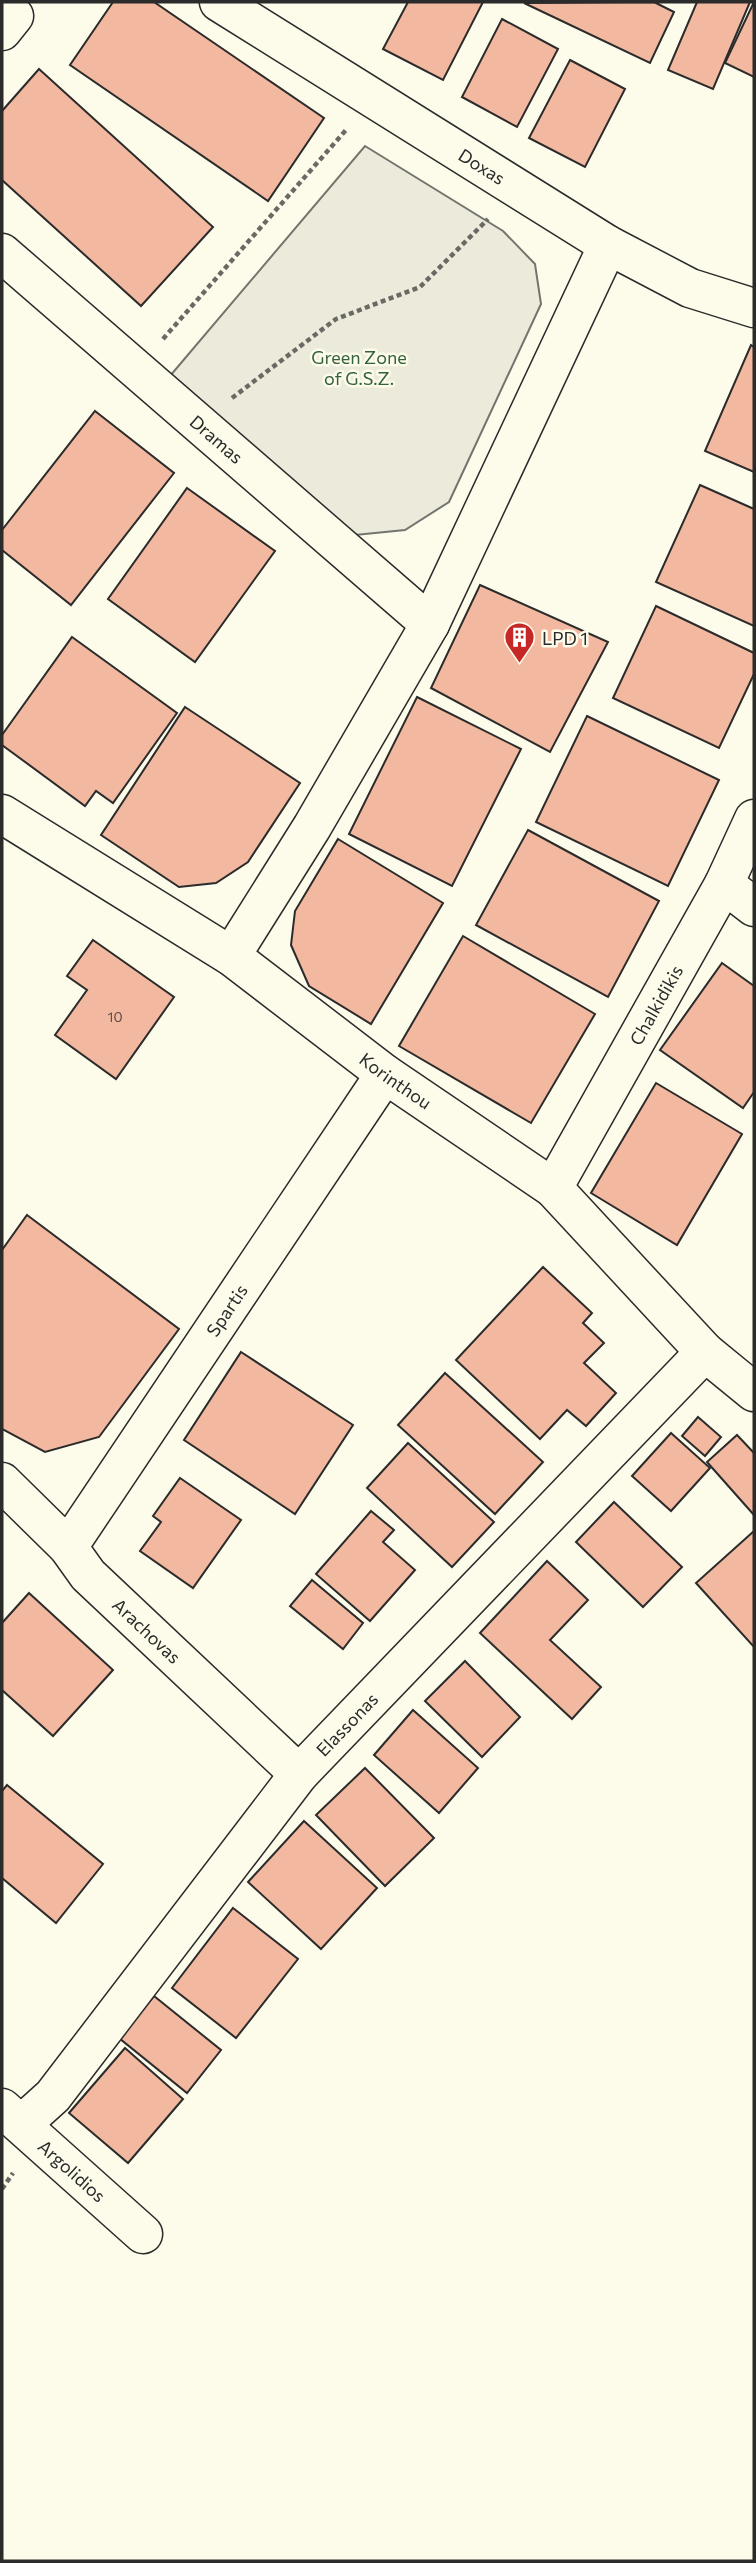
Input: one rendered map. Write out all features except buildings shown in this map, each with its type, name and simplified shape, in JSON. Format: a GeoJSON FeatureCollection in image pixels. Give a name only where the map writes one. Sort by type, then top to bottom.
{"type":"FeatureCollection","features":[{"type":"Feature","properties":{"kind":"street","name":"Doxas"},"geometry":{"type":"LineString","coordinates":[[219,2],[608,245],[691,288],[754,308]]}},
{"type":"Feature","properties":{"kind":"street"},"geometry":{"type":"LineString","coordinates":[[231,956],[312,827],[430,624],[608,245]]}},
{"type":"Feature","properties":{"kind":"street","name":"Dramas"},"geometry":{"type":"LineString","coordinates":[[2,253],[430,624]]}},
{"type":"Feature","properties":{"kind":"street","name":"Korinthou"},"geometry":{"type":"LineString","coordinates":[[2,814],[231,956],[385,1074],[553,1188],[705,1352],[754,1392]]}},
{"type":"Feature","properties":{"kind":"street","name":"Chalkidikis"},"geometry":{"type":"LineString","coordinates":[[553,1188],[724,884],[754,819]]}},
{"type":"Feature","properties":{"kind":"street"},"geometry":{"type":"LineString","coordinates":[[724,884],[754,907]]}},
{"type":"Feature","properties":{"kind":"street","name":"Spartis"},"geometry":{"type":"LineString","coordinates":[[68,1547],[385,1074]]}},
{"type":"Feature","properties":{"kind":"street","name":"Elassonas"},"geometry":{"type":"LineString","coordinates":[[12,2116],[53,2096],[299,1774],[705,1352]]}},
{"type":"Feature","properties":{"kind":"street","name":"Arachovas"},"geometry":{"type":"LineString","coordinates":[[2,1482],[68,1547],[88,1575],[299,1774]]}},
{"type":"Feature","properties":{"kind":"street","name":"Argolidios"},"geometry":{"type":"LineString","coordinates":[[12,2116],[143,2234]]}},
{"type":"Feature","properties":{"kind":"path"},"geometry":{"type":"LineString","coordinates":[[137,369],[374,99]]}},
{"type":"Feature","properties":{"kind":"path"},"geometry":{"type":"LineString","coordinates":[[199,423],[336,319],[420,287],[518,189]]}},
{"type":"Feature","properties":{"kind":"green space","name":"Green Zone of G.S.Z."},"geometry":{"type":"Polygon","coordinates":[[[365,146],[503,231],[535,264],[541,304],[449,502],[405,530],[355,535],[170,376],[365,146]]]}},
{"type":"Feature","properties":{"kind":"place","name":"LPD 1"},"geometry":{"type":"Point","coordinates":[519,665]}}]}
